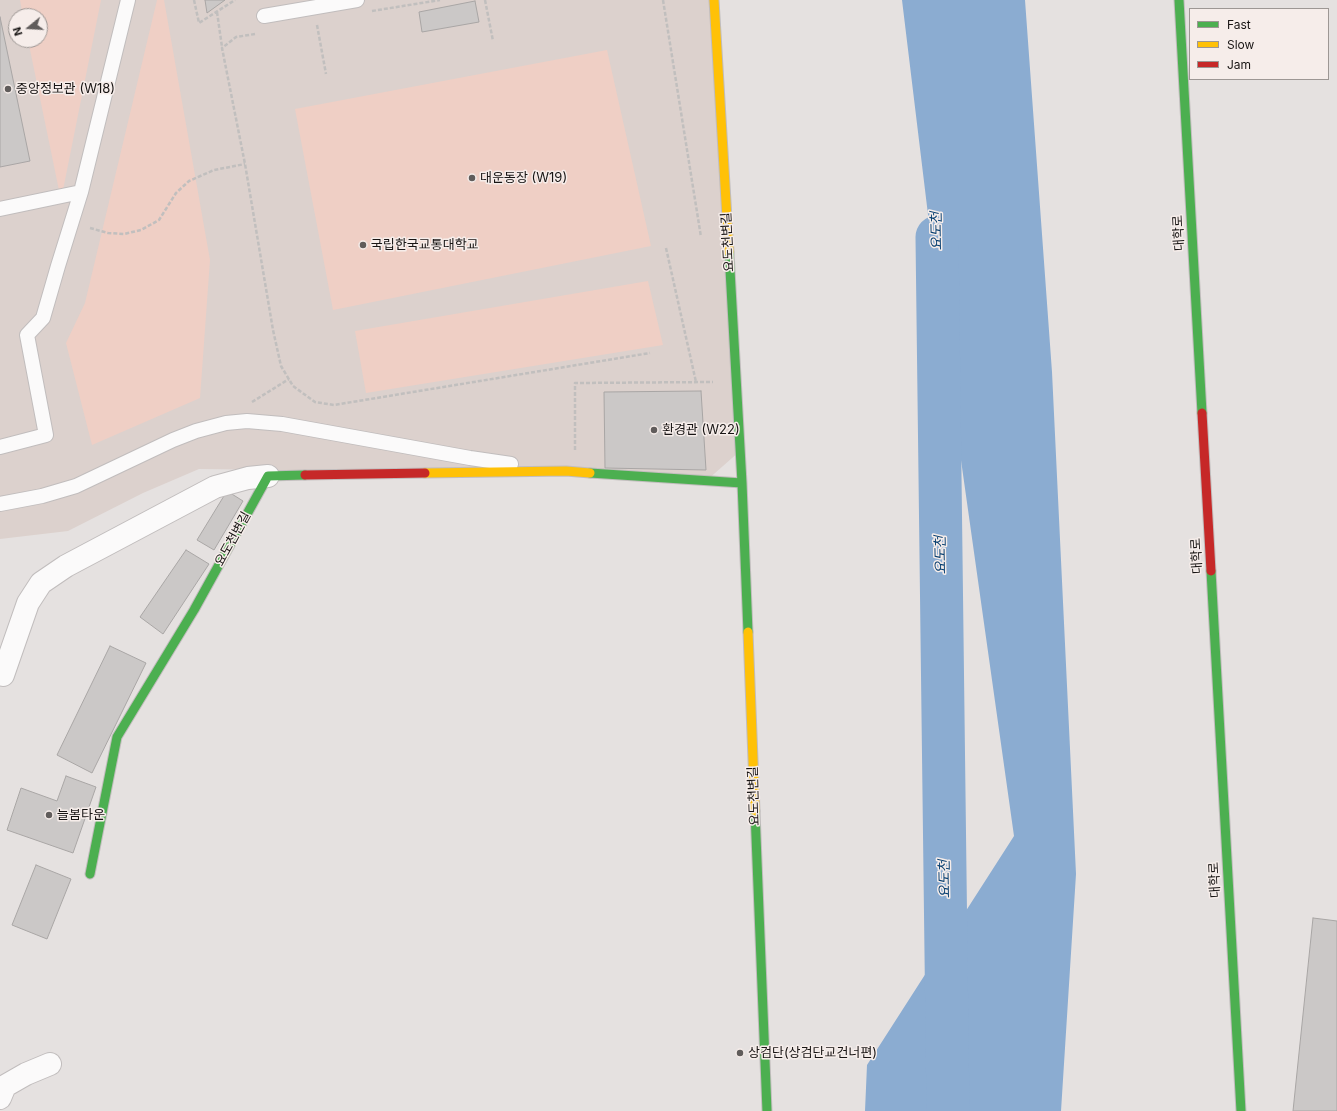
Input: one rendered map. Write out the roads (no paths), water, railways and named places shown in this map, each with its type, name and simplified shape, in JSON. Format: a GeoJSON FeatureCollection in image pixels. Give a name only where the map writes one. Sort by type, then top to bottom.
{"type":"FeatureCollection","features":[{"type":"Feature","properties":{"kind":"street","name":"요도천변길"},"geometry":{"type":"LineString","coordinates":[[714,0],[742,483],[767,1110]]}},
{"type":"Feature","properties":{"kind":"street","name":"대학로"},"geometry":{"type":"LineString","coordinates":[[1179,0],[1241,1111]]}},
{"type":"Feature","properties":{"kind":"street"},"geometry":{"type":"LineString","coordinates":[[3,675],[28,603],[41,582],[66,566],[216,487],[248,478],[268,476],[570,472],[742,483]]}},
{"type":"Feature","properties":{"kind":"street","name":"요도천변길"},"geometry":{"type":"LineString","coordinates":[[90,874],[117,737],[194,610],[268,476]]}},
{"type":"Feature","properties":{"kind":"street"},"geometry":{"type":"LineString","coordinates":[[0,1098],[5,1086],[26,1074],[50,1064]]}},
{"type":"Feature","properties":{"kind":"lane"},"geometry":{"type":"LineString","coordinates":[[0,447],[46,435],[27,336],[43,318],[81,192],[128,0]]}},
{"type":"Feature","properties":{"kind":"lane"},"geometry":{"type":"LineString","coordinates":[[264,16],[358,0]]}},
{"type":"Feature","properties":{"kind":"lane"},"geometry":{"type":"LineString","coordinates":[[0,209],[81,192]]}},
{"type":"Feature","properties":{"kind":"lane"},"geometry":{"type":"LineString","coordinates":[[0,504],[42,496],[76,486],[173,440],[196,431],[226,423],[247,421],[282,424],[470,458],[570,472]]}},
{"type":"Feature","properties":{"kind":"water"},"geometry":{"type":"Polygon","coordinates":[[[902,0],[1025,0],[1052,372],[1076,874],[1061,1111],[865,1111],[867,1065],[1014,836],[938,297],[902,0]]]}},
{"type":"Feature","properties":{"kind":"waterway","name":"요도천"},"geometry":{"type":"LineString","coordinates":[[937,237],[948,1111]]}},
{"type":"Feature","properties":{"kind":"place","name":"중앙정보관 (W18)"},"geometry":{"type":"Point","coordinates":[8,89]}},
{"type":"Feature","properties":{"kind":"place","name":"대운동장 (W19)"},"geometry":{"type":"Point","coordinates":[472,178]}},
{"type":"Feature","properties":{"kind":"place","name":"국립한국교통대학교"},"geometry":{"type":"Point","coordinates":[363,245]}},
{"type":"Feature","properties":{"kind":"place","name":"환경관 (W22)"},"geometry":{"type":"Point","coordinates":[654,430]}},
{"type":"Feature","properties":{"kind":"place","name":"늘봄타운"},"geometry":{"type":"Point","coordinates":[49,815]}},
{"type":"Feature","properties":{"kind":"place","name":"상검단(상검단교건너편)"},"geometry":{"type":"Point","coordinates":[740,1053]}}]}
